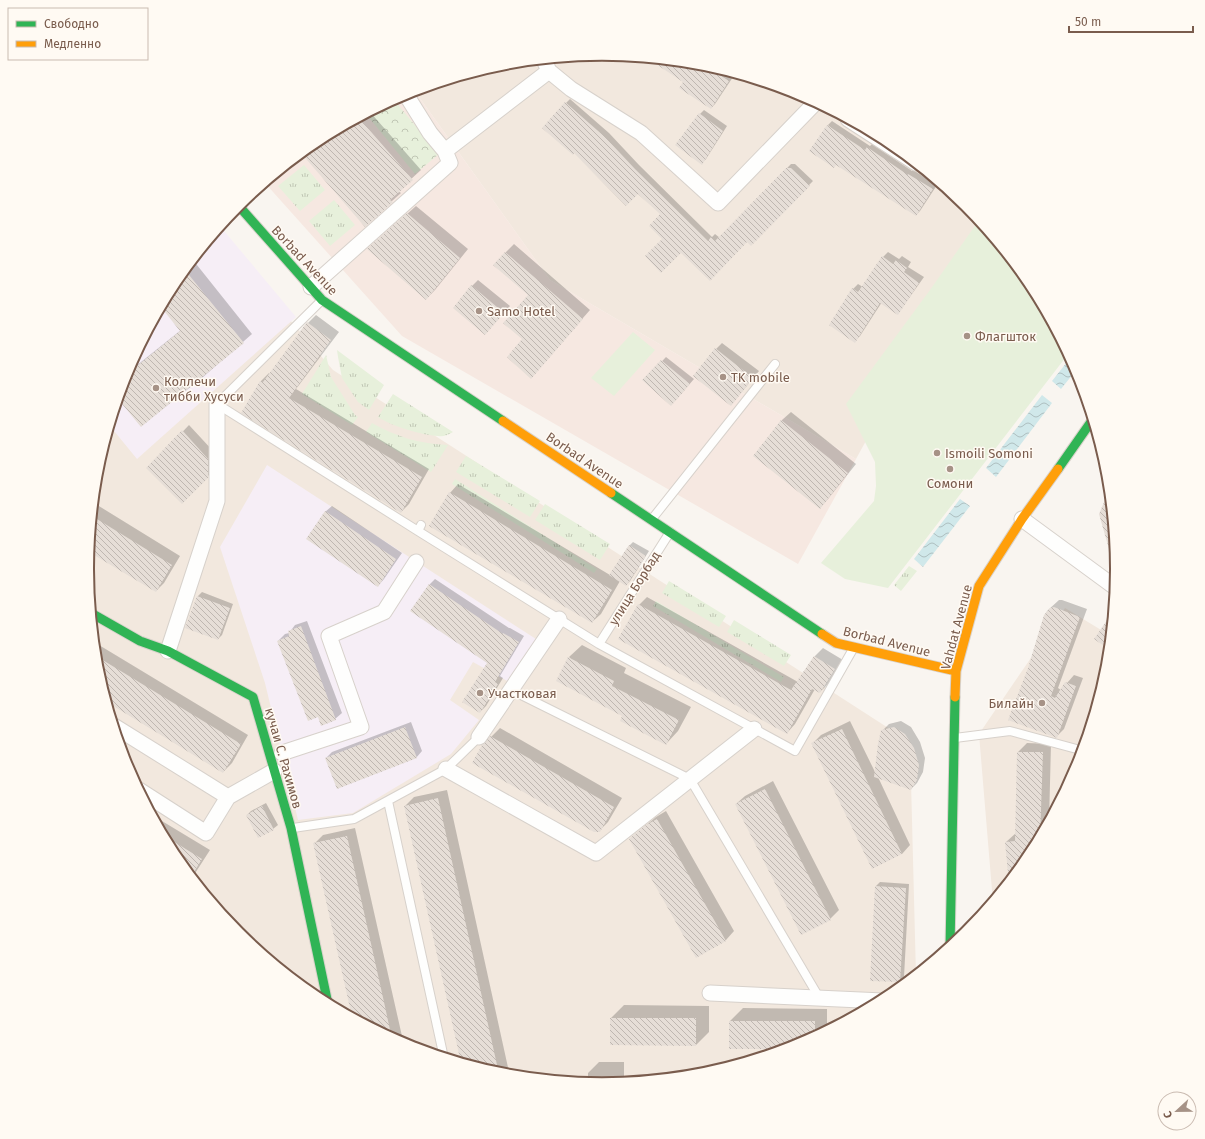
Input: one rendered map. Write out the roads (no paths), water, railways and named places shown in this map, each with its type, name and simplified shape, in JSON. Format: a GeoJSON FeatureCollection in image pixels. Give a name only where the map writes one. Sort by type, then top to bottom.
{"type":"FeatureCollection","features":[{"type":"Feature","properties":{"kind":"street"},"geometry":{"type":"LineString","coordinates":[[445,151],[546,65],[572,90],[641,133],[718,203],[812,106]]}},
{"type":"Feature","properties":{"kind":"street"},"geometry":{"type":"LineString","coordinates":[[311,287],[450,163],[445,151],[430,133],[409,100]]}},
{"type":"Feature","properties":{"kind":"street","name":"Borbad Avenue"},"geometry":{"type":"LineString","coordinates":[[242,211],[322,300],[836,642],[956,671]]}},
{"type":"Feature","properties":{"kind":"street"},"geometry":{"type":"LineString","coordinates":[[168,651],[217,501],[217,404]]}},
{"type":"Feature","properties":{"kind":"street","name":"Vahdat Avenue"},"geometry":{"type":"LineString","coordinates":[[950,940],[956,671],[979,586],[1022,519],[1090,424]]}},
{"type":"Feature","properties":{"kind":"street"},"geometry":{"type":"LineString","coordinates":[[1022,519],[1111,584]]}},
{"type":"Feature","properties":{"kind":"street"},"geometry":{"type":"LineString","coordinates":[[282,753],[361,727],[329,636],[384,612],[416,562]]}},
{"type":"Feature","properties":{"kind":"street","name":"кучаи С. Рахимов"},"geometry":{"type":"LineString","coordinates":[[96,616],[140,641],[168,651],[253,697],[291,828],[326,996]]}},
{"type":"Feature","properties":{"kind":"street"},"geometry":{"type":"LineString","coordinates":[[479,737],[559,619]]}},
{"type":"Feature","properties":{"kind":"street"},"geometry":{"type":"LineString","coordinates":[[446,769],[596,853],[754,729]]}},
{"type":"Feature","properties":{"kind":"street"},"geometry":{"type":"LineString","coordinates":[[120,730],[228,796]]}},
{"type":"Feature","properties":{"kind":"street"},"geometry":{"type":"LineString","coordinates":[[146,795],[206,832],[228,796],[274,771]]}},
{"type":"Feature","properties":{"kind":"street"},"geometry":{"type":"LineString","coordinates":[[710,993],[872,1001]]}},
{"type":"Feature","properties":{"kind":"lane"},"geometry":{"type":"LineString","coordinates":[[322,300],[217,404],[420,528],[599,644],[795,751],[854,647]]}},
{"type":"Feature","properties":{"kind":"lane"},"geometry":{"type":"LineString","coordinates":[[652,520],[774,364]]}},
{"type":"Feature","properties":{"kind":"lane","name":"улица Борбад"},"geometry":{"type":"LineString","coordinates":[[599,644],[670,532]]}},
{"type":"Feature","properties":{"kind":"lane"},"geometry":{"type":"LineString","coordinates":[[511,690],[690,779],[820,999]]}},
{"type":"Feature","properties":{"kind":"lane"},"geometry":{"type":"LineString","coordinates":[[954,738],[1010,731],[1078,749]]}},
{"type":"Feature","properties":{"kind":"lane"},"geometry":{"type":"LineString","coordinates":[[291,828],[354,819],[446,769],[479,737]]}},
{"type":"Feature","properties":{"kind":"lane"},"geometry":{"type":"LineString","coordinates":[[388,801],[443,1052]]}},
{"type":"Feature","properties":{"kind":"water"},"geometry":{"type":"Polygon","coordinates":[[[1067,363],[1072,375],[1061,389],[1052,381],[1067,363]]]}},
{"type":"Feature","properties":{"kind":"water"},"geometry":{"type":"Polygon","coordinates":[[[1042,395],[1052,403],[996,477],[986,468],[1042,395]]]}},
{"type":"Feature","properties":{"kind":"water"},"geometry":{"type":"Polygon","coordinates":[[[960,499],[970,506],[923,567],[914,559],[960,499]]]}},
{"type":"Feature","properties":{"kind":"place","name":"Samo Hotel"},"geometry":{"type":"Point","coordinates":[479,311]}},
{"type":"Feature","properties":{"kind":"place","name":"Флагшток"},"geometry":{"type":"Point","coordinates":[967,336]}},
{"type":"Feature","properties":{"kind":"place","name":"TK mobile"},"geometry":{"type":"Point","coordinates":[723,377]}},
{"type":"Feature","properties":{"kind":"place","name":"Коллечи тибби Хусуси"},"geometry":{"type":"Point","coordinates":[156,388]}},
{"type":"Feature","properties":{"kind":"place","name":"Ismoili Somoni"},"geometry":{"type":"Point","coordinates":[937,453]}},
{"type":"Feature","properties":{"kind":"place","name":"Сомони"},"geometry":{"type":"Point","coordinates":[950,469]}},
{"type":"Feature","properties":{"kind":"place","name":"Участковая"},"geometry":{"type":"Point","coordinates":[480,693]}},
{"type":"Feature","properties":{"kind":"place","name":"Билайн"},"geometry":{"type":"Point","coordinates":[1042,703]}}]}
